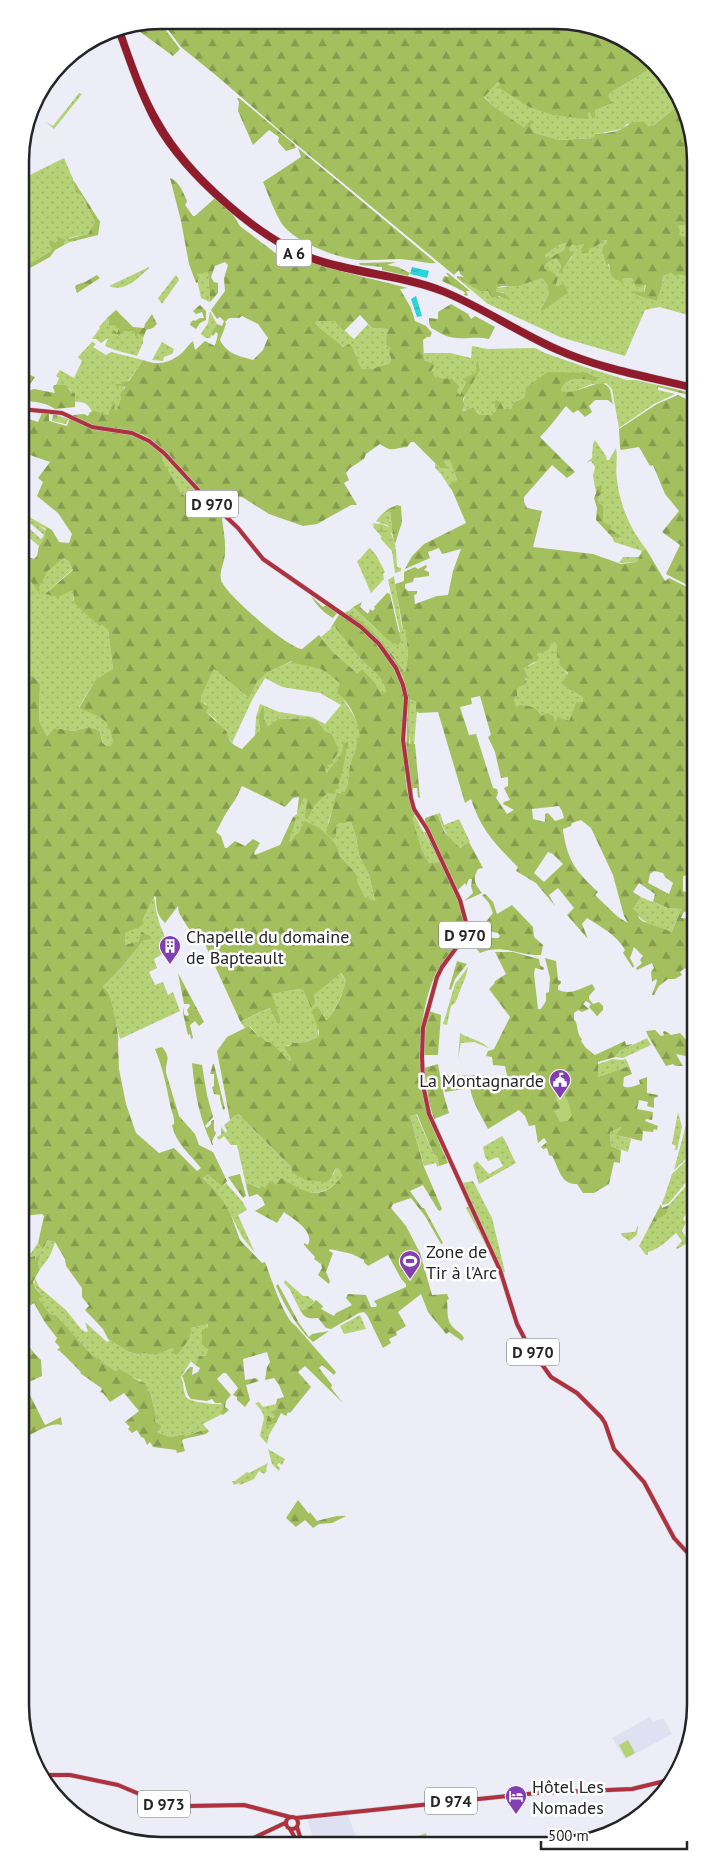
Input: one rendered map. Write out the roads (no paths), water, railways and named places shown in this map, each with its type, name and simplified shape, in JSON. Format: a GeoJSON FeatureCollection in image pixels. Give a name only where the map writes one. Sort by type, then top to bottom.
{"type":"FeatureCollection","features":[{"type":"Feature","properties":{"kind":"highway","name":"A 6"},"geometry":{"type":"LineString","coordinates":[[121,35],[148,101],[171,141],[190,165],[217,192],[273,238],[324,261],[439,288],[467,300],[546,343],[578,356],[687,387]]}},
{"type":"Feature","properties":{"kind":"main road","name":"D 970"},"geometry":{"type":"LineString","coordinates":[[29,410],[57,412],[92,427],[132,433],[149,441],[164,453],[200,492],[238,528],[263,559],[361,627],[379,644],[391,660],[401,678],[406,698],[405,756],[413,805],[445,866],[466,919],[465,935],[442,967],[423,1028],[423,1085],[429,1114],[500,1270],[513,1312],[523,1335],[551,1377],[577,1393],[606,1423],[614,1449],[636,1472],[649,1490],[674,1538],[687,1552]]}},
{"type":"Feature","properties":{"kind":"main road","name":"D 973"},"geometry":{"type":"LineString","coordinates":[[49,1775],[70,1775],[118,1785],[163,1804],[188,1806],[241,1804],[277,1813],[287,1820]]}},
{"type":"Feature","properties":{"kind":"main road","name":"D 974"},"geometry":{"type":"LineString","coordinates":[[296,1818],[537,1793],[632,1789],[663,1781]]}},
{"type":"Feature","properties":{"kind":"main road","name":"D 974"},"geometry":{"type":"LineString","coordinates":[[298,1825],[302,1820],[313,1816]]}},
{"type":"Feature","properties":{"kind":"main road"},"geometry":{"type":"LineString","coordinates":[[256,1837],[287,1820],[296,1818],[299,1837]]}},
{"type":"Feature","properties":{"kind":"main road"},"geometry":{"type":"LineString","coordinates":[[287,1820],[289,1828],[296,1837]]}},
{"type":"Feature","properties":{"kind":"main road"},"geometry":{"type":"LineString","coordinates":[[269,1831],[298,1825]]}},
{"type":"Feature","properties":{"kind":"water"},"geometry":{"type":"Polygon","coordinates":[[[412,267],[429,271],[427,278],[410,274],[412,267]]]}},
{"type":"Feature","properties":{"kind":"water"},"geometry":{"type":"Polygon","coordinates":[[[416,296],[422,316],[417,317],[411,299],[416,296]]]}},
{"type":"Feature","properties":{"kind":"place","name":"Chapelle du domaine de Bapteault"},"geometry":{"type":"Point","coordinates":[170,965]}},
{"type":"Feature","properties":{"kind":"place","name":"La Montagnarde"},"geometry":{"type":"Point","coordinates":[560,1099]}},
{"type":"Feature","properties":{"kind":"place","name":"Zone de Tir à l'Arc"},"geometry":{"type":"Point","coordinates":[410,1280]}},
{"type":"Feature","properties":{"kind":"place","name":"Hôtel Les Nomades"},"geometry":{"type":"Point","coordinates":[516,1815]}}]}
